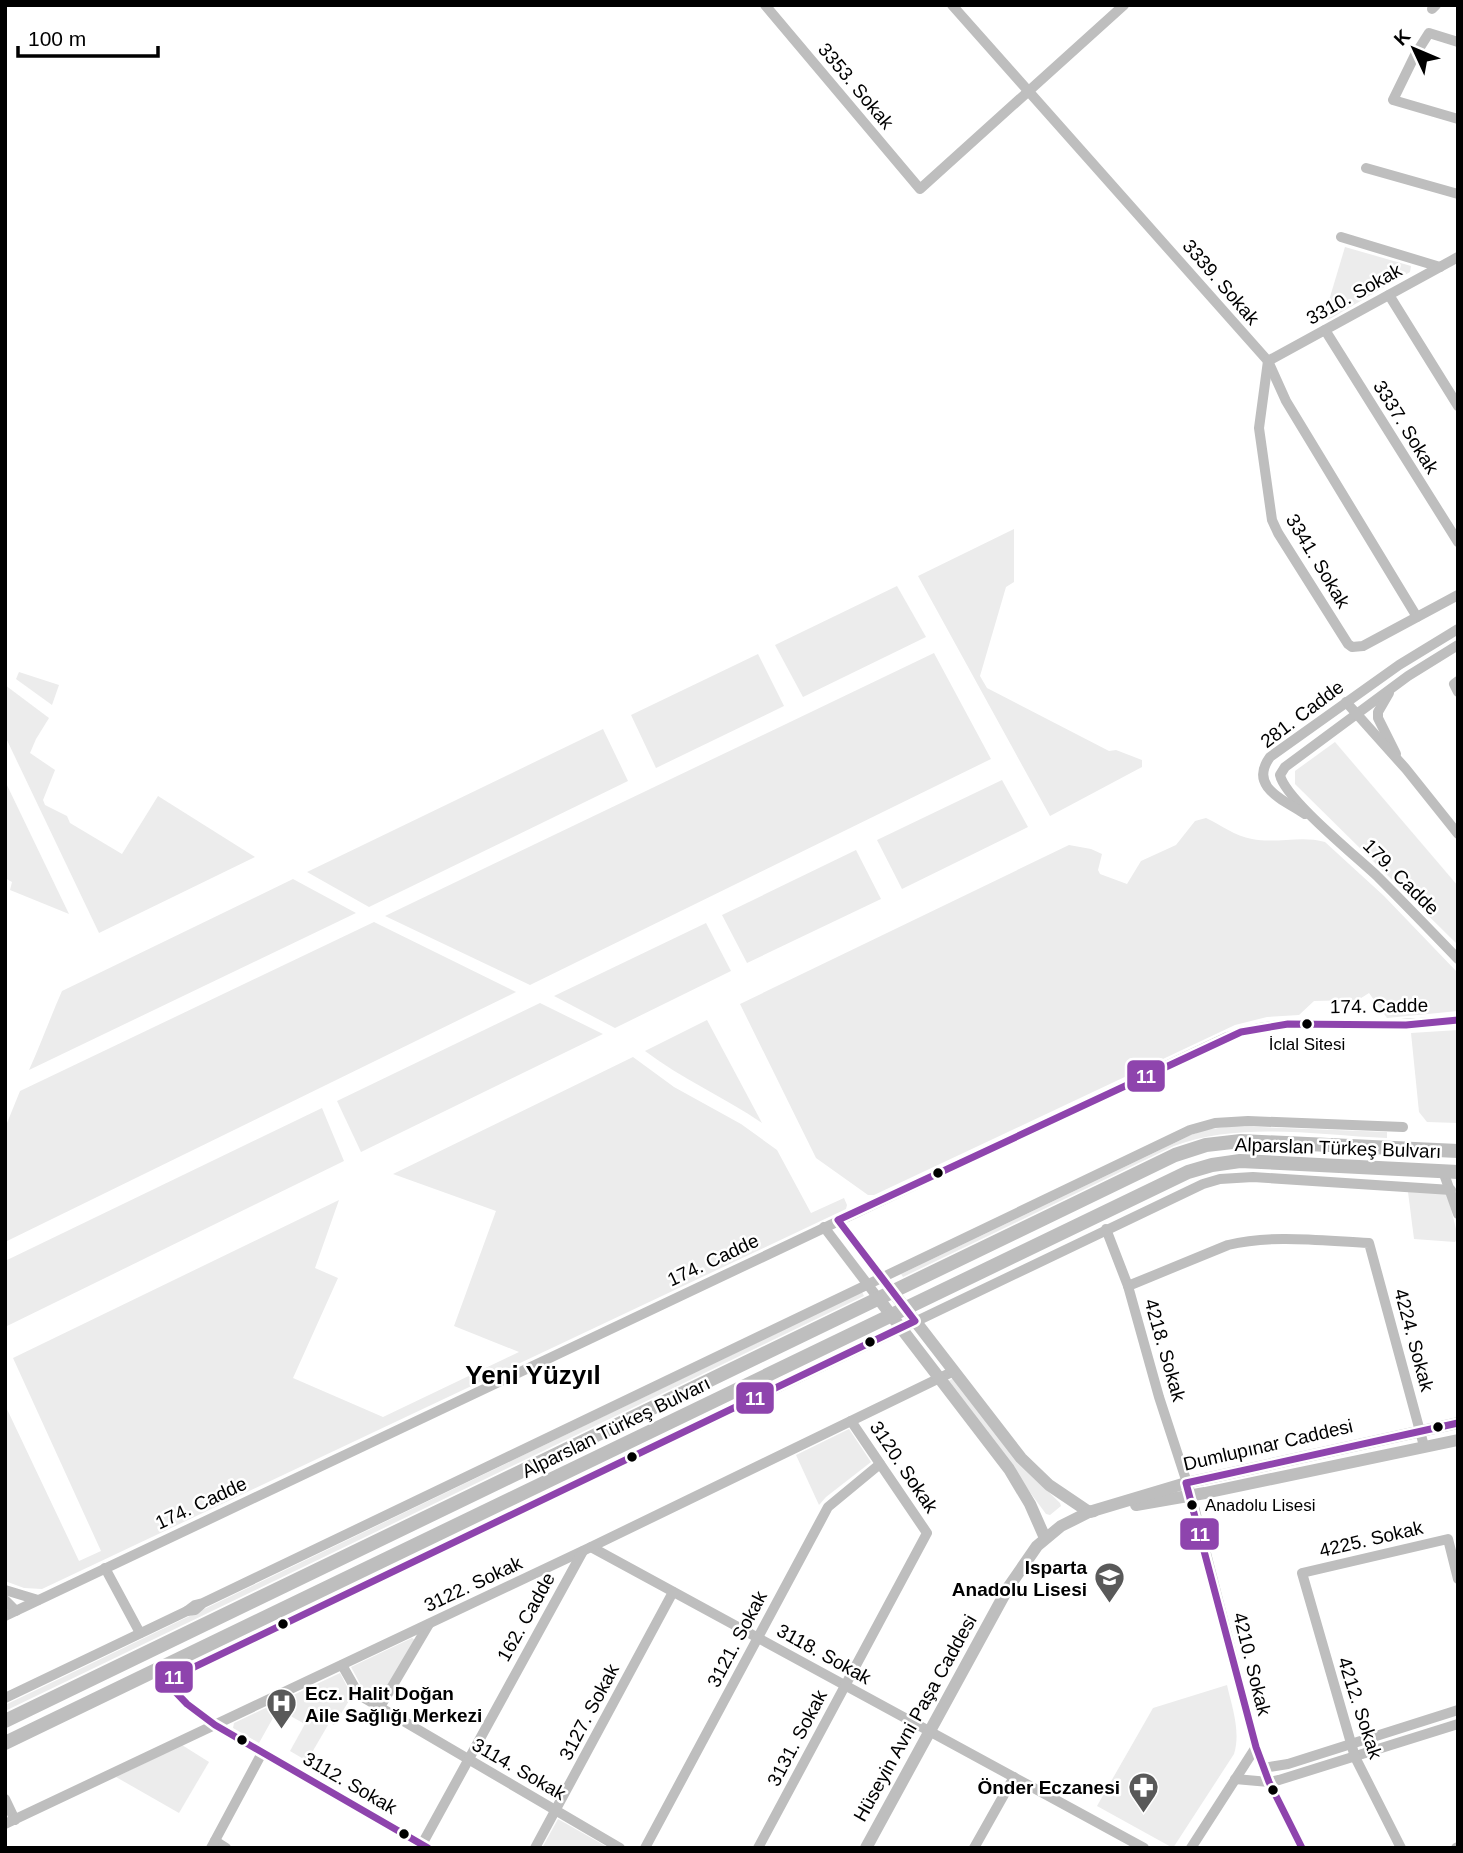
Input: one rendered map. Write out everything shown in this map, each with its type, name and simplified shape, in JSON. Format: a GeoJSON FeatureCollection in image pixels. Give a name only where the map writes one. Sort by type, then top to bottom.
{"type":"FeatureCollection","features":[{"type":"Feature","properties":{"kind":"highway","name":"Alparslan Türkeş Bulvarı"},"geometry":{"type":"LineString","coordinates":[[5,1721],[1162,1161],[1206,1145],[1250,1141],[1458,1151]]}},
{"type":"Feature","properties":{"kind":"highway","name":"Alparslan Türkeş Bulvarı"},"geometry":{"type":"LineString","coordinates":[[5,1743],[160,1676],[1172,1179],[1212,1165],[1240,1161],[1450,1172]]}},
{"type":"Feature","properties":{"kind":"main road"},"geometry":{"type":"LineString","coordinates":[[892,1291],[1032,1470],[1049,1485],[1090,1512]]}},
{"type":"Feature","properties":{"kind":"main road"},"geometry":{"type":"LineString","coordinates":[[878,1298],[1009,1469],[1030,1504],[1045,1538]]}},
{"type":"Feature","properties":{"kind":"main road","name":"Dumlupınar Caddesi"},"geometry":{"type":"LineString","coordinates":[[1045,1538],[1061,1526],[1090,1512],[1458,1423]]}},
{"type":"Feature","properties":{"kind":"main road","name":"Dumlupınar Caddesi"},"geometry":{"type":"LineString","coordinates":[[1189,1489],[1458,1440]]}},
{"type":"Feature","properties":{"kind":"main road","name":"Hüseyin Avni Paşa Caddesi"},"geometry":{"type":"LineString","coordinates":[[866,1848],[1008,1588],[1023,1564],[1045,1538]]}},
{"type":"Feature","properties":{"kind":"street","name":"3353. Sokak"},"geometry":{"type":"LineString","coordinates":[[765,5],[920,189],[1029,91]]}},
{"type":"Feature","properties":{"kind":"street","name":"3339. Sokak"},"geometry":{"type":"LineString","coordinates":[[952,5],[1268,361],[1286,401],[1417,617]]}},
{"type":"Feature","properties":{"kind":"street"},"geometry":{"type":"LineString","coordinates":[[1029,91],[1124,5]]}},
{"type":"Feature","properties":{"kind":"street"},"geometry":{"type":"LineString","coordinates":[[1458,42],[1429,33],[1393,100],[1458,119]]}},
{"type":"Feature","properties":{"kind":"street"},"geometry":{"type":"LineString","coordinates":[[1366,168],[1458,194]]}},
{"type":"Feature","properties":{"kind":"street"},"geometry":{"type":"LineString","coordinates":[[1341,237],[1440,267]]}},
{"type":"Feature","properties":{"kind":"street","name":"3310. Sokak"},"geometry":{"type":"LineString","coordinates":[[1268,361],[1440,267],[1456,261]]}},
{"type":"Feature","properties":{"kind":"street"},"geometry":{"type":"LineString","coordinates":[[1389,295],[1458,406]]}},
{"type":"Feature","properties":{"kind":"street","name":"3337. Sokak"},"geometry":{"type":"LineString","coordinates":[[1325,330],[1458,542]]}},
{"type":"Feature","properties":{"kind":"street","name":"3341. Sokak"},"geometry":{"type":"LineString","coordinates":[[1268,361],[1259,428],[1272,520],[1345,640],[1352,647],[1363,646],[1417,617]]}},
{"type":"Feature","properties":{"kind":"street"},"geometry":{"type":"LineString","coordinates":[[1417,617],[1458,594]]}},
{"type":"Feature","properties":{"kind":"street","name":"281. Cadde"},"geometry":{"type":"LineString","coordinates":[[1317,822],[1267,788],[1263,769],[1273,753],[1424,649],[1458,629]]}},
{"type":"Feature","properties":{"kind":"street","name":"281. Cadde"},"geometry":{"type":"LineString","coordinates":[[1317,822],[1283,784],[1281,772],[1392,688],[1458,645]]}},
{"type":"Feature","properties":{"kind":"street"},"geometry":{"type":"LineString","coordinates":[[1392,688],[1378,712],[1378,718],[1406,769]]}},
{"type":"Feature","properties":{"kind":"street"},"geometry":{"type":"LineString","coordinates":[[1346,702],[1406,769],[1458,834]]}},
{"type":"Feature","properties":{"kind":"street","name":"179. Cadde"},"geometry":{"type":"LineString","coordinates":[[1317,822],[1383,882],[1458,959]]}},
{"type":"Feature","properties":{"kind":"street","name":"174. Cadde"},"geometry":{"type":"LineString","coordinates":[[5,1616],[838,1220],[1241,1032],[1288,1024],[1406,1025],[1458,1020]]}},
{"type":"Feature","properties":{"kind":"street"},"geometry":{"type":"LineString","coordinates":[[5,1698],[1200,1127],[1215,1123],[1248,1121],[1403,1128]]}},
{"type":"Feature","properties":{"kind":"street"},"geometry":{"type":"LineString","coordinates":[[1450,1172],[1451,1190],[1458,1214]]}},
{"type":"Feature","properties":{"kind":"street"},"geometry":{"type":"LineString","coordinates":[[160,1676],[901,1328],[1185,1191],[1220,1179],[1237,1177],[1451,1190]]}},
{"type":"Feature","properties":{"kind":"street"},"geometry":{"type":"LineString","coordinates":[[838,1220],[892,1291]]}},
{"type":"Feature","properties":{"kind":"street"},"geometry":{"type":"LineString","coordinates":[[824,1227],[878,1298]]}},
{"type":"Feature","properties":{"kind":"street","name":"4218. Sokak"},"geometry":{"type":"LineString","coordinates":[[1106,1229],[1128,1286],[1159,1397],[1189,1489]]}},
{"type":"Feature","properties":{"kind":"street","name":"4224. Sokak"},"geometry":{"type":"LineString","coordinates":[[1128,1286],[1228,1245],[1245,1241],[1263,1239],[1369,1243],[1424,1446]]}},
{"type":"Feature","properties":{"kind":"street","name":"3122. Sokak"},"geometry":{"type":"LineString","coordinates":[[10,1822],[587,1549],[954,1371]]}},
{"type":"Feature","properties":{"kind":"street","name":"3120. Sokak"},"geometry":{"type":"LineString","coordinates":[[851,1420],[927,1533]]}},
{"type":"Feature","properties":{"kind":"street","name":"3121. Sokak"},"geometry":{"type":"LineString","coordinates":[[645,1848],[828,1507],[880,1464]]}},
{"type":"Feature","properties":{"kind":"street","name":"4210. Sokak"},"geometry":{"type":"LineString","coordinates":[[1189,1489],[1256,1747],[1263,1769],[1302,1848]]}},
{"type":"Feature","properties":{"kind":"street","name":"3131. Sokak"},"geometry":{"type":"LineString","coordinates":[[758,1848],[927,1533]]}},
{"type":"Feature","properties":{"kind":"street","name":"4225. Sokak"},"geometry":{"type":"LineString","coordinates":[[1303,1573],[1448,1539],[1458,1578]]}},
{"type":"Feature","properties":{"kind":"street","name":"3118. Sokak"},"geometry":{"type":"LineString","coordinates":[[587,1549],[673,1592],[1144,1848]]}},
{"type":"Feature","properties":{"kind":"street","name":"162. Cadde"},"geometry":{"type":"LineString","coordinates":[[423,1847],[468,1760],[587,1549]]}},
{"type":"Feature","properties":{"kind":"street"},"geometry":{"type":"LineString","coordinates":[[105,1568],[140,1633]]}},
{"type":"Feature","properties":{"kind":"street","name":"4212. Sokak"},"geometry":{"type":"LineString","coordinates":[[1303,1573],[1350,1744],[1401,1848]]}},
{"type":"Feature","properties":{"kind":"street"},"geometry":{"type":"LineString","coordinates":[[5,1590],[39,1600]]}},
{"type":"Feature","properties":{"kind":"street","name":"3127. Sokak"},"geometry":{"type":"LineString","coordinates":[[535,1848],[673,1592]]}},
{"type":"Feature","properties":{"kind":"street"},"geometry":{"type":"LineString","coordinates":[[5,1600],[16,1611]]}},
{"type":"Feature","properties":{"kind":"street"},"geometry":{"type":"LineString","coordinates":[[380,1707],[429,1624]]}},
{"type":"Feature","properties":{"kind":"street","name":"3114. Sokak"},"geometry":{"type":"LineString","coordinates":[[342,1665],[359,1695],[620,1848]]}},
{"type":"Feature","properties":{"kind":"street","name":"3112. Sokak"},"geometry":{"type":"LineString","coordinates":[[160,1676],[187,1704],[215,1725],[423,1847]]}},
{"type":"Feature","properties":{"kind":"street"},"geometry":{"type":"LineString","coordinates":[[1263,1769],[1288,1764],[1458,1710]]}},
{"type":"Feature","properties":{"kind":"street"},"geometry":{"type":"LineString","coordinates":[[1235,1779],[1269,1782],[1458,1724]]}},
{"type":"Feature","properties":{"kind":"street"},"geometry":{"type":"LineString","coordinates":[[1191,1848],[1256,1747]]}},
{"type":"Feature","properties":{"kind":"street"},"geometry":{"type":"LineString","coordinates":[[226,1848],[213,1844],[262,1753]]}},
{"type":"Feature","properties":{"kind":"street"},"geometry":{"type":"LineString","coordinates":[[974,1848],[1014,1777]]}},
{"type":"Feature","properties":{"kind":"street"},"geometry":{"type":"LineString","coordinates":[[5,1799],[10,1822]]}},
{"type":"Feature","properties":{"kind":"shaded area"},"geometry":{"type":"Polygon","coordinates":[[[1345,247],[1411,266],[1410,272],[1328,320],[1324,317],[1345,247]]]}},
{"type":"Feature","properties":{"kind":"shaded area"},"geometry":{"type":"Polygon","coordinates":[[[1014,529],[1014,582],[1006,587],[980,676],[987,688],[1109,751],[1116,750],[1142,760],[1142,767],[1050,816],[918,576],[1014,529]]]}},
{"type":"Feature","properties":{"kind":"shaded area"},"geometry":{"type":"Polygon","coordinates":[[[897,586],[926,637],[803,697],[775,645],[897,586]]]}},
{"type":"Feature","properties":{"kind":"shaded area"},"geometry":{"type":"Polygon","coordinates":[[[934,653],[991,759],[530,985],[385,916],[934,653]]]}},
{"type":"Feature","properties":{"kind":"shaded area"},"geometry":{"type":"Polygon","coordinates":[[[758,654],[784,706],[656,768],[631,715],[758,654]]]}},
{"type":"Feature","properties":{"kind":"shaded area"},"geometry":{"type":"Polygon","coordinates":[[[19,672],[59,685],[52,705],[16,679],[19,672]]]}},
{"type":"Feature","properties":{"kind":"shaded area"},"geometry":{"type":"Polygon","coordinates":[[[5,685],[49,718],[30,753],[55,770],[43,800],[45,805],[67,816],[70,823],[122,854],[158,796],[255,857],[99,933],[5,736],[5,685]]]}},
{"type":"Feature","properties":{"kind":"shaded area"},"geometry":{"type":"Polygon","coordinates":[[[603,729],[628,781],[369,907],[307,872],[603,729]]]}},
{"type":"Feature","properties":{"kind":"shaded area"},"geometry":{"type":"Polygon","coordinates":[[[1335,742],[1458,886],[1458,945],[1295,784],[1295,771],[1335,742]]]}},
{"type":"Feature","properties":{"kind":"shaded area"},"geometry":{"type":"Polygon","coordinates":[[[1002,780],[1028,827],[902,889],[877,840],[1002,780]]]}},
{"type":"Feature","properties":{"kind":"shaded area"},"geometry":{"type":"Polygon","coordinates":[[[5,781],[69,914],[10,890],[12,882],[5,878],[5,781]]]}},
{"type":"Feature","properties":{"kind":"shaded area"},"geometry":{"type":"Polygon","coordinates":[[[1206,818],[1246,838],[1325,842],[1384,896],[1458,973],[1458,1011],[1387,1018],[1369,993],[1358,1000],[1314,1001],[1299,1015],[1267,1017],[1235,1025],[874,1195],[868,1195],[816,1158],[740,1004],[1069,845],[1102,854],[1098,870],[1100,874],[1127,884],[1141,861],[1176,845],[1195,821],[1206,818]]]}},
{"type":"Feature","properties":{"kind":"shaded area"},"geometry":{"type":"Polygon","coordinates":[[[856,850],[881,899],[747,963],[722,915],[856,850]]]}},
{"type":"Feature","properties":{"kind":"shaded area"},"geometry":{"type":"Polygon","coordinates":[[[293,879],[356,913],[29,1070],[62,991],[293,879]]]}},
{"type":"Feature","properties":{"kind":"shaded area"},"geometry":{"type":"Polygon","coordinates":[[[374,922],[516,992],[5,1242],[5,1128],[20,1091],[374,922]]]}},
{"type":"Feature","properties":{"kind":"shaded area"},"geometry":{"type":"Polygon","coordinates":[[[706,923],[731,971],[615,1028],[554,996],[706,923]]]}},
{"type":"Feature","properties":{"kind":"shaded area"},"geometry":{"type":"Polygon","coordinates":[[[540,1003],[603,1034],[361,1152],[337,1101],[540,1003]]]}},
{"type":"Feature","properties":{"kind":"shaded area"},"geometry":{"type":"Polygon","coordinates":[[[707,1020],[762,1123],[645,1051],[707,1020]]]}},
{"type":"Feature","properties":{"kind":"shaded area"},"geometry":{"type":"Polygon","coordinates":[[[1458,1030],[1458,1123],[1427,1122],[1419,1112],[1411,1033],[1458,1030]]]}},
{"type":"Feature","properties":{"kind":"shaded area"},"geometry":{"type":"Polygon","coordinates":[[[633,1057],[674,1087],[741,1124],[777,1150],[811,1213],[844,1198],[846,1209],[42,1589],[24,1588],[5,1581],[5,1405],[79,1561],[101,1551],[13,1358],[339,1200],[315,1268],[338,1278],[293,1378],[383,1417],[519,1352],[454,1326],[496,1211],[393,1174],[633,1057]]]}},
{"type":"Feature","properties":{"kind":"shaded area"},"geometry":{"type":"Polygon","coordinates":[[[322,1108],[344,1161],[5,1327],[5,1261],[322,1108]]]}},
{"type":"Feature","properties":{"kind":"shaded area"},"geometry":{"type":"Polygon","coordinates":[[[1234,1126],[1387,1132],[1387,1138],[1252,1132],[1199,1138],[1174,1146],[903,1277],[901,1274],[1189,1136],[1204,1130],[1234,1126]]]}},
{"type":"Feature","properties":{"kind":"shaded area"},"geometry":{"type":"Polygon","coordinates":[[[1408,1192],[1447,1193],[1458,1237],[1455,1242],[1414,1239],[1408,1192]]]}},
{"type":"Feature","properties":{"kind":"shaded area"},"geometry":{"type":"Polygon","coordinates":[[[862,1292],[864,1296],[5,1711],[5,1705],[862,1292]]]}},
{"type":"Feature","properties":{"kind":"shaded area"},"geometry":{"type":"Polygon","coordinates":[[[954,1378],[1019,1463],[1060,1503],[1061,1506],[1050,1515],[1046,1514],[948,1381],[954,1378]]]}},
{"type":"Feature","properties":{"kind":"shaded area"},"geometry":{"type":"Polygon","coordinates":[[[849,1429],[871,1462],[819,1505],[796,1455],[849,1429]]]}},
{"type":"Feature","properties":{"kind":"shaded area"},"geometry":{"type":"Polygon","coordinates":[[[412,1638],[415,1640],[379,1700],[363,1689],[351,1667],[412,1638]]]}},
{"type":"Feature","properties":{"kind":"shaded area"},"geometry":{"type":"Polygon","coordinates":[[[340,1673],[352,1696],[334,1725],[310,1712],[303,1723],[278,1709],[259,1743],[233,1728],[234,1723],[340,1673]]]}},
{"type":"Feature","properties":{"kind":"shaded area"},"geometry":{"type":"Polygon","coordinates":[[[1227,1685],[1236,1728],[1234,1754],[1173,1848],[1097,1806],[1153,1708],[1227,1685]]]}},
{"type":"Feature","properties":{"kind":"shaded area"},"geometry":{"type":"Polygon","coordinates":[[[310,1715],[328,1725],[307,1761],[290,1751],[310,1715]]]}},
{"type":"Feature","properties":{"kind":"shaded area"},"geometry":{"type":"Polygon","coordinates":[[[182,1745],[209,1762],[179,1813],[116,1777],[182,1745]]]}},
{"type":"Feature","properties":{"kind":"shaded area"},"geometry":{"type":"Polygon","coordinates":[[[558,1819],[609,1848],[542,1848],[558,1819]]]}},
{"type":"Feature","properties":{"kind":"transit line","name":"11"},"geometry":{"type":"LineString","coordinates":[[428,1848],[215,1725],[187,1704],[165,1681],[915,1321],[838,1220],[1241,1032],[1288,1024],[1406,1025],[1458,1020]]}},
{"type":"Feature","properties":{"kind":"transit line","name":"11"},"geometry":{"type":"LineString","coordinates":[[1302,1848],[1269,1782],[1256,1747],[1186,1483],[1458,1423]]}},
{"type":"Feature","properties":{"kind":"place","name":"İclal Sitesi"},"geometry":{"type":"Point","coordinates":[1307,1024]}},
{"type":"Feature","properties":{"kind":"place","name":"Anadolu Lisesi"},"geometry":{"type":"Point","coordinates":[1192,1505]}},
{"type":"Feature","properties":{"kind":"place","name":"Isparta Anadolu Lisesi"},"geometry":{"type":"Point","coordinates":[1110,1605]}},
{"type":"Feature","properties":{"kind":"place","name":"Ecz. Halit Doğan Aile Sağlığı Merkezi"},"geometry":{"type":"Point","coordinates":[282,1731]}},
{"type":"Feature","properties":{"kind":"place","name":"Önder Eczanesi"},"geometry":{"type":"Point","coordinates":[1143,1814]}},
{"type":"Feature","properties":{"kind":"district","name":"Yeni Yüzyıl"},"geometry":{"type":"Point","coordinates":[533,1375]}}]}
